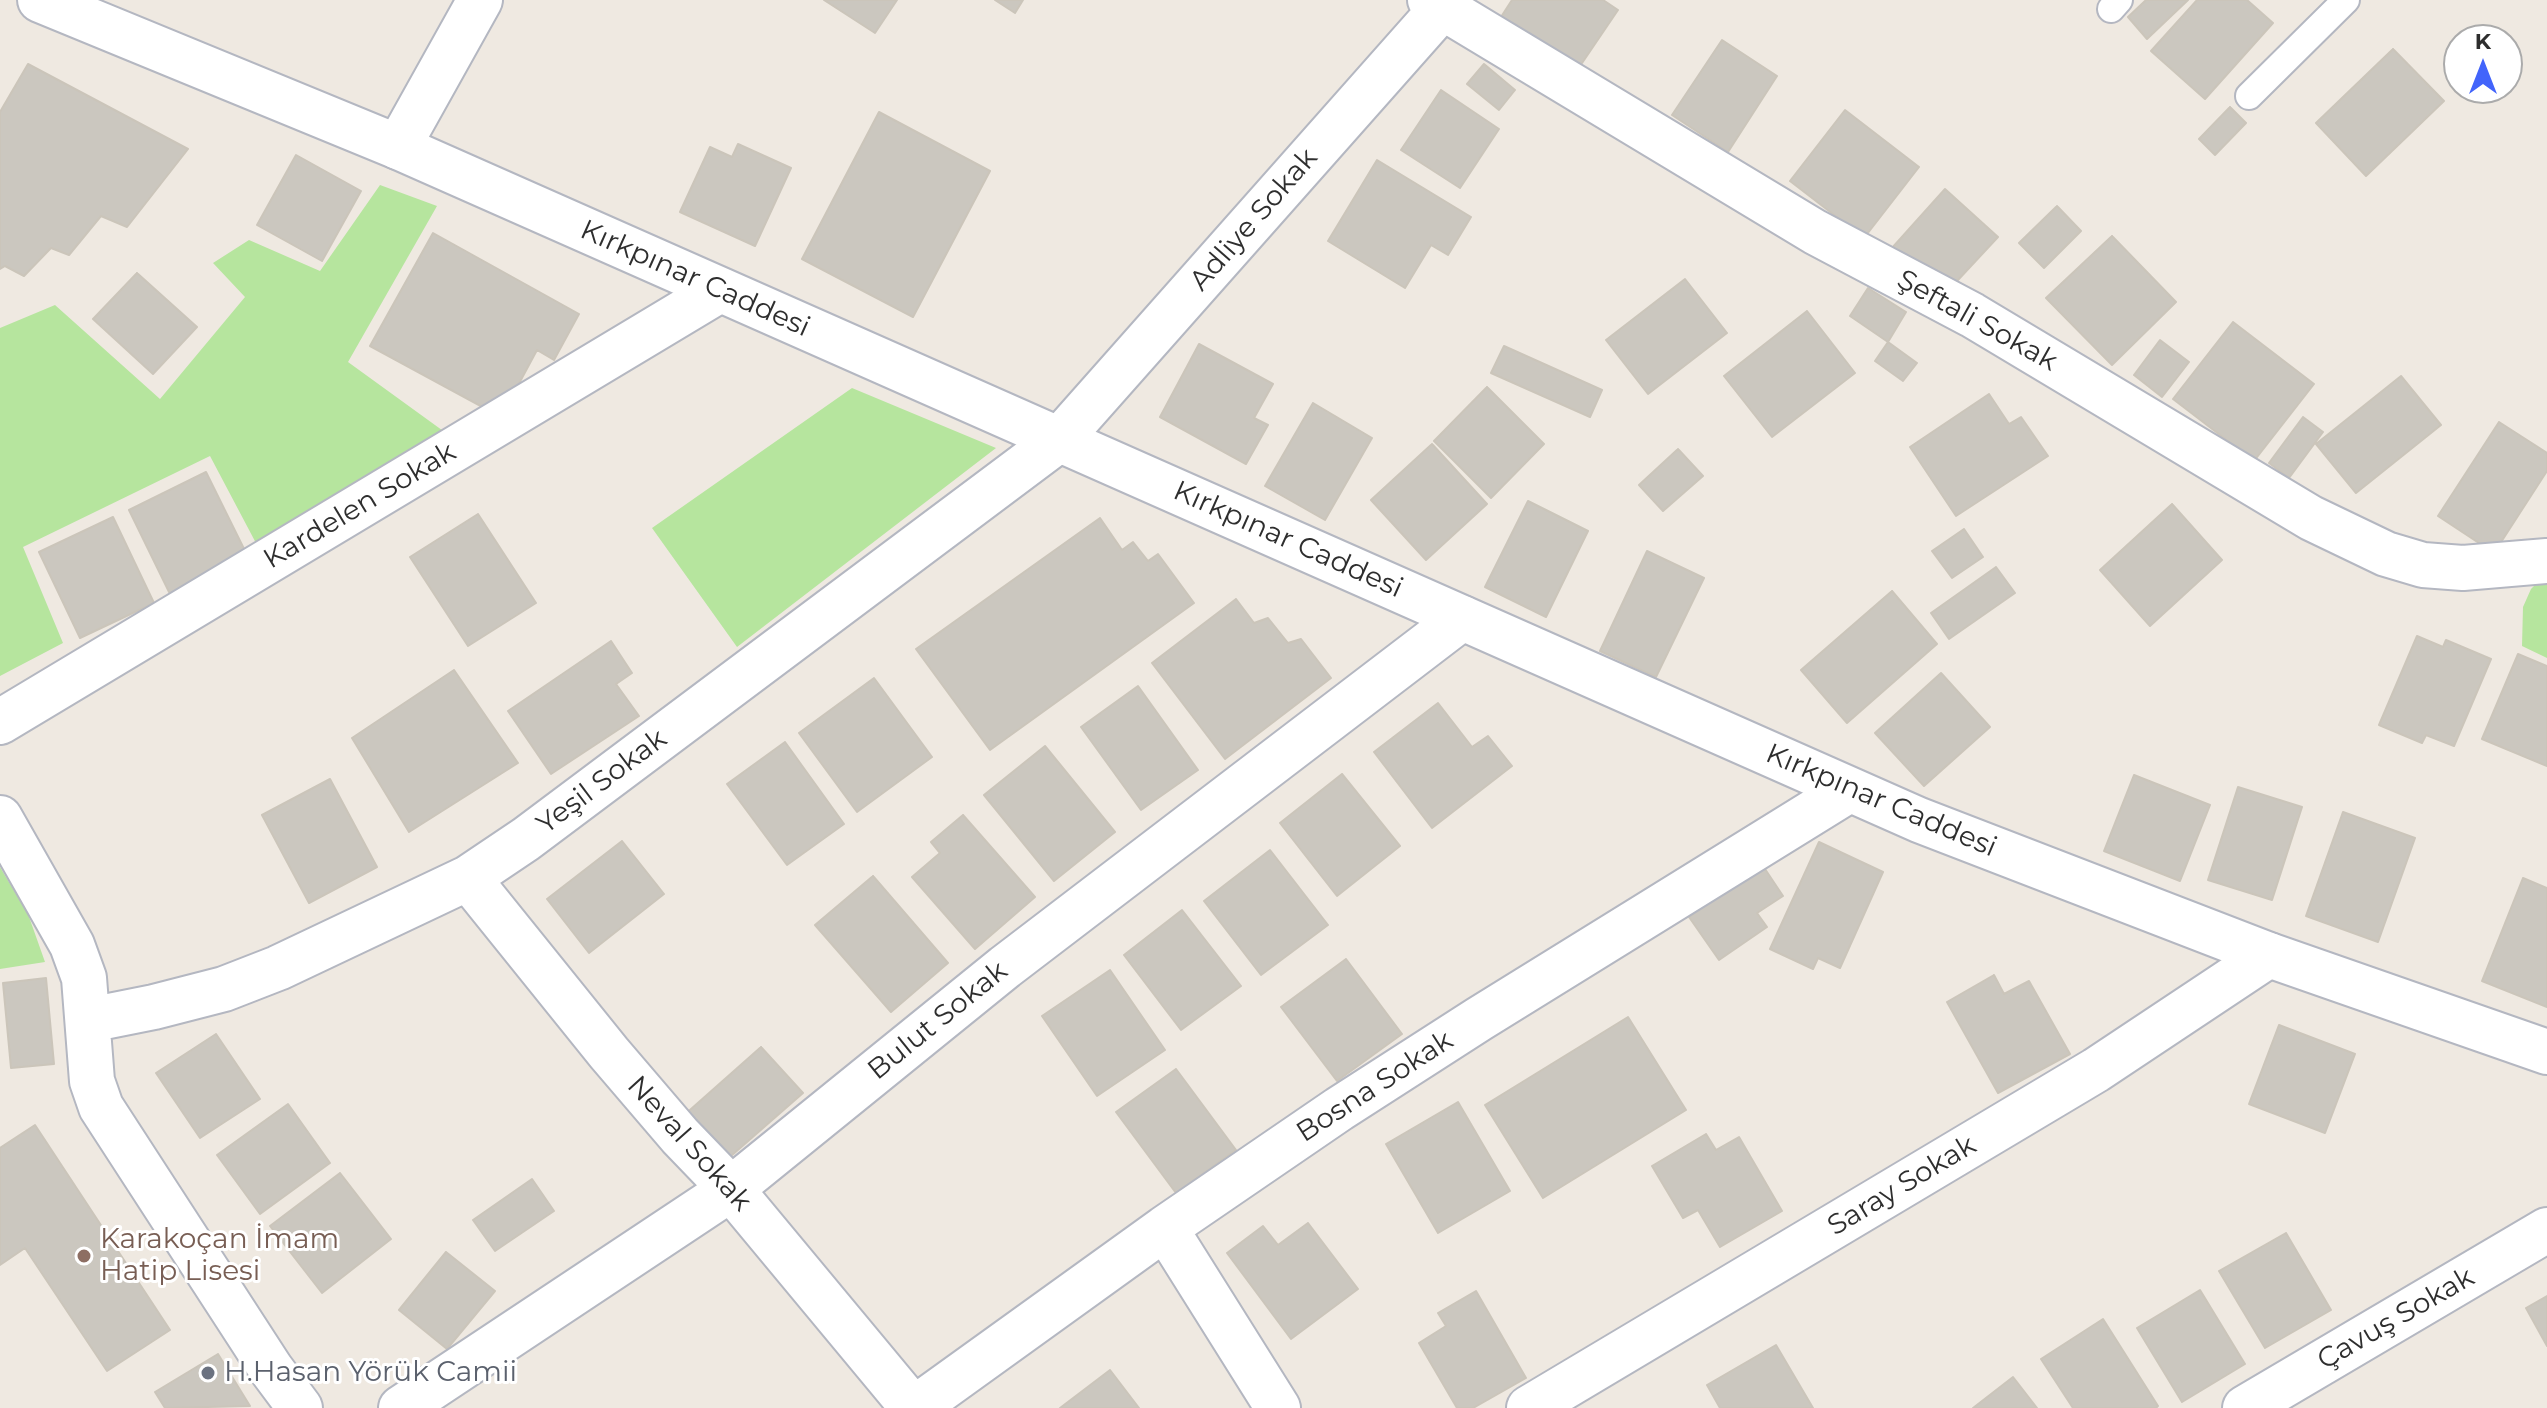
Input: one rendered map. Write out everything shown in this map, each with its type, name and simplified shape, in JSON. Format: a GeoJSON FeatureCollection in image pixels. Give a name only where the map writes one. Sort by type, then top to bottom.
{"type":"FeatureCollection","features":[{"type":"Feature","properties":{"kind":"street","name":"Kırkpınar Caddesi"},"geometry":{"type":"LineString","coordinates":[[40,0],[398,147],[1919,820],[2269,955],[2547,1052]]}},
{"type":"Feature","properties":{"kind":"street"},"geometry":{"type":"LineString","coordinates":[[398,147],[480,0]]}},
{"type":"Feature","properties":{"kind":"street","name":"Adliye Sokak"},"geometry":{"type":"LineString","coordinates":[[1060,439],[1440,2]]}},
{"type":"Feature","properties":{"kind":"street","name":"Şeftali Sokak"},"geometry":{"type":"LineString","coordinates":[[1440,2],[1815,232],[1972,315],[2311,518],[2386,554],[2423,565],[2463,568],[2547,561]]}},
{"type":"Feature","properties":{"kind":"street","name":"Kardelen Sokak"},"geometry":{"type":"LineString","coordinates":[[0,722],[720,290]]}},
{"type":"Feature","properties":{"kind":"street","name":"Yeşil Sokak"},"geometry":{"type":"LineString","coordinates":[[89,1020],[224,989],[362,930],[468,878],[539,829],[1060,439]]}},
{"type":"Feature","properties":{"kind":"street","name":"Bulut Sokak"},"geometry":{"type":"LineString","coordinates":[[401,1408],[731,1189],[1005,967],[1462,618]]}},
{"type":"Feature","properties":{"kind":"street","name":"Bosna Sokak"},"geometry":{"type":"LineString","coordinates":[[914,1408],[1165,1228],[1339,1109],[1849,790]]}},
{"type":"Feature","properties":{"kind":"street"},"geometry":{"type":"LineString","coordinates":[[0,818],[72,945],[84,978],[92,1081],[101,1107],[299,1408]]}},
{"type":"Feature","properties":{"kind":"street","name":"Neval Sokak"},"geometry":{"type":"LineString","coordinates":[[468,878],[609,1053],[680,1136],[731,1189],[914,1408]]}},
{"type":"Feature","properties":{"kind":"street","name":"Saray Sokak"},"geometry":{"type":"LineString","coordinates":[[1529,1408],[2096,1070],[2269,955]]}},
{"type":"Feature","properties":{"kind":"street"},"geometry":{"type":"LineString","coordinates":[[1165,1228],[1278,1408]]}},
{"type":"Feature","properties":{"kind":"street","name":"Çavuş Sokak"},"geometry":{"type":"LineString","coordinates":[[2245,1408],[2547,1230]]}},
{"type":"Feature","properties":{"kind":"lane"},"geometry":{"type":"LineString","coordinates":[[2249,96],[2346,0]]}},
{"type":"Feature","properties":{"kind":"green space"},"geometry":{"type":"Polygon","coordinates":[[[380,185],[437,206],[348,362],[446,433],[257,545],[210,456],[23,547],[63,643],[0,676],[0,328],[55,305],[160,399],[245,297],[213,263],[249,240],[320,271],[380,185]]]}},
{"type":"Feature","properties":{"kind":"green space"},"geometry":{"type":"Polygon","coordinates":[[[852,388],[996,448],[737,647],[652,528],[852,388]]]}},
{"type":"Feature","properties":{"kind":"green space"},"geometry":{"type":"Polygon","coordinates":[[[2539,581],[2547,581],[2547,658],[2522,646],[2523,607],[2531,589],[2539,581]]]}},
{"type":"Feature","properties":{"kind":"green space"},"geometry":{"type":"Polygon","coordinates":[[[0,867],[28,914],[45,962],[0,969],[0,867]]]}},
{"type":"Feature","properties":{"kind":"building"},"geometry":{"type":"Polygon","coordinates":[[[824,0],[897,0],[875,33],[824,0]]]}},
{"type":"Feature","properties":{"kind":"building"},"geometry":{"type":"Polygon","coordinates":[[[995,0],[1023,0],[1015,13],[995,0]]]}},
{"type":"Feature","properties":{"kind":"building"},"geometry":{"type":"Polygon","coordinates":[[[1512,0],[1603,0],[1618,10],[1578,69],[1501,17],[1512,0]]]}},
{"type":"Feature","properties":{"kind":"building"},"geometry":{"type":"Polygon","coordinates":[[[2146,0],[2188,0],[2147,39],[2128,17],[2146,0]]]}},
{"type":"Feature","properties":{"kind":"building"},"geometry":{"type":"Polygon","coordinates":[[[2197,0],[2247,0],[2273,23],[2205,99],[2151,51],[2197,0]]]}},
{"type":"Feature","properties":{"kind":"building"},"geometry":{"type":"Polygon","coordinates":[[[1722,40],[1777,76],[1728,152],[1672,115],[1722,40]]]}},
{"type":"Feature","properties":{"kind":"building"},"geometry":{"type":"Polygon","coordinates":[[[2393,49],[2443,100],[2366,176],[2316,123],[2393,49]]]}},
{"type":"Feature","properties":{"kind":"building"},"geometry":{"type":"Polygon","coordinates":[[[28,64],[188,149],[127,227],[101,216],[69,255],[51,248],[24,276],[5,266],[0,269],[0,112],[28,64]]]}},
{"type":"Feature","properties":{"kind":"building"},"geometry":{"type":"Polygon","coordinates":[[[1484,64],[1515,90],[1499,110],[1467,84],[1484,64]]]}},
{"type":"Feature","properties":{"kind":"building"},"geometry":{"type":"Polygon","coordinates":[[[1441,90],[1499,129],[1460,188],[1401,150],[1441,90]]]}},
{"type":"Feature","properties":{"kind":"building"},"geometry":{"type":"Polygon","coordinates":[[[2230,107],[2246,123],[2215,155],[2199,139],[2230,107]]]}},
{"type":"Feature","properties":{"kind":"building"},"geometry":{"type":"Polygon","coordinates":[[[1845,110],[1919,167],[1864,238],[1790,181],[1845,110]]]}},
{"type":"Feature","properties":{"kind":"building"},"geometry":{"type":"Polygon","coordinates":[[[879,112],[990,171],[913,317],[802,259],[879,112]]]}},
{"type":"Feature","properties":{"kind":"building"},"geometry":{"type":"Polygon","coordinates":[[[738,144],[791,168],[755,246],[680,212],[710,147],[732,157],[738,144]]]}},
{"type":"Feature","properties":{"kind":"building"},"geometry":{"type":"Polygon","coordinates":[[[296,155],[361,191],[322,261],[257,225],[296,155]]]}},
{"type":"Feature","properties":{"kind":"building"},"geometry":{"type":"Polygon","coordinates":[[[1377,160],[1471,217],[1448,255],[1431,245],[1405,288],[1328,241],[1377,160]]]}},
{"type":"Feature","properties":{"kind":"building"},"geometry":{"type":"Polygon","coordinates":[[[1945,189],[1998,237],[1944,295],[1892,248],[1945,189]]]}},
{"type":"Feature","properties":{"kind":"building"},"geometry":{"type":"Polygon","coordinates":[[[2057,206],[2081,231],[2044,268],[2019,243],[2057,206]]]}},
{"type":"Feature","properties":{"kind":"building"},"geometry":{"type":"Polygon","coordinates":[[[433,233],[579,314],[554,360],[537,350],[501,417],[370,346],[433,233]]]}},
{"type":"Feature","properties":{"kind":"building"},"geometry":{"type":"Polygon","coordinates":[[[2112,236],[2176,302],[2112,365],[2046,298],[2112,236]]]}},
{"type":"Feature","properties":{"kind":"building"},"geometry":{"type":"Polygon","coordinates":[[[137,273],[197,327],[153,374],[93,319],[137,273]]]}},
{"type":"Feature","properties":{"kind":"building"},"geometry":{"type":"Polygon","coordinates":[[[1685,279],[1727,333],[1648,394],[1606,340],[1685,279]]]}},
{"type":"Feature","properties":{"kind":"building"},"geometry":{"type":"Polygon","coordinates":[[[1868,288],[1906,312],[1888,342],[1850,316],[1868,288]]]}},
{"type":"Feature","properties":{"kind":"building"},"geometry":{"type":"Polygon","coordinates":[[[1807,311],[1855,373],[1772,437],[1724,376],[1807,311]]]}},
{"type":"Feature","properties":{"kind":"building"},"geometry":{"type":"Polygon","coordinates":[[[2233,322],[2314,384],[2254,461],[2173,399],[2233,322]]]}},
{"type":"Feature","properties":{"kind":"building"},"geometry":{"type":"Polygon","coordinates":[[[2160,340],[2189,362],[2162,397],[2134,375],[2160,340]]]}},
{"type":"Feature","properties":{"kind":"building"},"geometry":{"type":"Polygon","coordinates":[[[1888,342],[1917,363],[1903,381],[1875,361],[1888,342]]]}},
{"type":"Feature","properties":{"kind":"building"},"geometry":{"type":"Polygon","coordinates":[[[1199,344],[1273,384],[1254,418],[1268,425],[1246,464],[1160,417],[1199,344]]]}},
{"type":"Feature","properties":{"kind":"building"},"geometry":{"type":"Polygon","coordinates":[[[1504,346],[1602,390],[1590,417],[1491,373],[1504,346]]]}},
{"type":"Feature","properties":{"kind":"building"},"geometry":{"type":"Polygon","coordinates":[[[2401,376],[2441,425],[2356,493],[2316,444],[2401,376]]]}},
{"type":"Feature","properties":{"kind":"building"},"geometry":{"type":"Polygon","coordinates":[[[1487,387],[1544,444],[1491,498],[1434,441],[1487,387]]]}},
{"type":"Feature","properties":{"kind":"building"},"geometry":{"type":"Polygon","coordinates":[[[1989,394],[2009,424],[2021,417],[2048,456],[1956,516],[1910,447],[1989,394]]]}},
{"type":"Feature","properties":{"kind":"building"},"geometry":{"type":"Polygon","coordinates":[[[1313,403],[1372,438],[1325,520],[1265,486],[1313,403]]]}},
{"type":"Feature","properties":{"kind":"building"},"geometry":{"type":"Polygon","coordinates":[[[2303,417],[2323,432],[2289,478],[2269,463],[2303,417]]]}},
{"type":"Feature","properties":{"kind":"building"},"geometry":{"type":"Polygon","coordinates":[[[2499,422],[2547,453],[2547,471],[2494,553],[2438,516],[2499,422]]]}},
{"type":"Feature","properties":{"kind":"building"},"geometry":{"type":"Polygon","coordinates":[[[1432,444],[1487,504],[1426,560],[1371,500],[1432,444]]]}},
{"type":"Feature","properties":{"kind":"building"},"geometry":{"type":"Polygon","coordinates":[[[1678,449],[1703,476],[1663,511],[1639,485],[1678,449]]]}},
{"type":"Feature","properties":{"kind":"building"},"geometry":{"type":"Polygon","coordinates":[[[206,472],[249,559],[171,596],[129,510],[206,472]]]}},
{"type":"Feature","properties":{"kind":"building"},"geometry":{"type":"Polygon","coordinates":[[[1528,501],[1588,531],[1546,617],[1485,587],[1528,501]]]}},
{"type":"Feature","properties":{"kind":"building"},"geometry":{"type":"Polygon","coordinates":[[[2172,504],[2222,560],[2150,626],[2100,570],[2172,504]]]}},
{"type":"Feature","properties":{"kind":"building"},"geometry":{"type":"Polygon","coordinates":[[[478,514],[536,603],[468,646],[410,557],[478,514]]]}},
{"type":"Feature","properties":{"kind":"building"},"geometry":{"type":"Polygon","coordinates":[[[113,517],[154,603],[80,638],[39,552],[113,517]]]}},
{"type":"Feature","properties":{"kind":"building"},"geometry":{"type":"Polygon","coordinates":[[[1100,518],[1122,550],[1133,542],[1148,561],[1158,554],[1194,603],[990,750],[916,649],[1100,518]]]}},
{"type":"Feature","properties":{"kind":"building"},"geometry":{"type":"Polygon","coordinates":[[[1964,529],[1983,557],[1952,578],[1932,551],[1964,529]]]}},
{"type":"Feature","properties":{"kind":"building"},"geometry":{"type":"Polygon","coordinates":[[[1647,551],[1704,578],[1656,677],[1600,651],[1647,551]]]}},
{"type":"Feature","properties":{"kind":"building"},"geometry":{"type":"Polygon","coordinates":[[[1996,567],[2015,593],[1949,639],[1931,613],[1996,567]]]}},
{"type":"Feature","properties":{"kind":"building"},"geometry":{"type":"Polygon","coordinates":[[[1892,591],[1937,644],[1847,723],[1801,670],[1892,591]]]}},
{"type":"Feature","properties":{"kind":"building"},"geometry":{"type":"Polygon","coordinates":[[[1236,599],[1254,623],[1268,618],[1288,643],[1301,639],[1331,678],[1225,759],[1152,663],[1236,599]]]}},
{"type":"Feature","properties":{"kind":"building"},"geometry":{"type":"Polygon","coordinates":[[[2417,636],[2443,647],[2446,640],[2491,659],[2454,746],[2426,735],[2422,743],[2379,725],[2417,636]]]}},
{"type":"Feature","properties":{"kind":"building"},"geometry":{"type":"Polygon","coordinates":[[[611,641],[632,673],[616,684],[639,716],[551,774],[508,711],[611,641]]]}},
{"type":"Feature","properties":{"kind":"building"},"geometry":{"type":"Polygon","coordinates":[[[2518,654],[2547,666],[2547,766],[2482,739],[2518,654]]]}},
{"type":"Feature","properties":{"kind":"building"},"geometry":{"type":"Polygon","coordinates":[[[454,670],[518,763],[409,832],[352,738],[454,670]]]}},
{"type":"Feature","properties":{"kind":"building"},"geometry":{"type":"Polygon","coordinates":[[[1941,673],[1990,727],[1924,786],[1875,733],[1941,673]]]}},
{"type":"Feature","properties":{"kind":"building"},"geometry":{"type":"Polygon","coordinates":[[[874,678],[932,757],[857,812],[799,733],[874,678]]]}},
{"type":"Feature","properties":{"kind":"building"},"geometry":{"type":"Polygon","coordinates":[[[1138,686],[1198,770],[1141,810],[1081,727],[1138,686]]]}},
{"type":"Feature","properties":{"kind":"building"},"geometry":{"type":"Polygon","coordinates":[[[1438,703],[1472,747],[1488,736],[1512,766],[1432,828],[1374,752],[1438,703]]]}},
{"type":"Feature","properties":{"kind":"building"},"geometry":{"type":"Polygon","coordinates":[[[785,742],[844,824],[787,865],[727,784],[785,742]]]}},
{"type":"Feature","properties":{"kind":"building"},"geometry":{"type":"Polygon","coordinates":[[[1045,746],[1115,832],[1054,881],[984,795],[1045,746]]]}},
{"type":"Feature","properties":{"kind":"building"},"geometry":{"type":"Polygon","coordinates":[[[1342,774],[1400,846],[1337,896],[1280,823],[1342,774]]]}},
{"type":"Feature","properties":{"kind":"building"},"geometry":{"type":"Polygon","coordinates":[[[2134,775],[2210,805],[2180,881],[2104,851],[2134,775]]]}},
{"type":"Feature","properties":{"kind":"building"},"geometry":{"type":"Polygon","coordinates":[[[330,779],[377,867],[309,903],[262,815],[330,779]]]}},
{"type":"Feature","properties":{"kind":"building"},"geometry":{"type":"Polygon","coordinates":[[[2238,787],[2302,807],[2272,900],[2208,880],[2238,787]]]}},
{"type":"Feature","properties":{"kind":"building"},"geometry":{"type":"Polygon","coordinates":[[[2343,812],[2415,838],[2378,942],[2306,916],[2343,812]]]}},
{"type":"Feature","properties":{"kind":"building"},"geometry":{"type":"Polygon","coordinates":[[[963,815],[1035,897],[975,949],[912,877],[940,853],[931,842],[963,815]]]}},
{"type":"Feature","properties":{"kind":"building"},"geometry":{"type":"Polygon","coordinates":[[[622,841],[664,894],[589,953],[547,899],[622,841]]]}},
{"type":"Feature","properties":{"kind":"building"},"geometry":{"type":"Polygon","coordinates":[[[1819,842],[1883,872],[1840,968],[1818,958],[1813,969],[1770,949],[1819,842]]]}},
{"type":"Feature","properties":{"kind":"building"},"geometry":{"type":"Polygon","coordinates":[[[1270,850],[1328,925],[1261,975],[1204,901],[1270,850]]]}},
{"type":"Feature","properties":{"kind":"building"},"geometry":{"type":"Polygon","coordinates":[[[1763,866],[1783,896],[1757,913],[1767,927],[1719,960],[1689,917],[1763,866]]]}},
{"type":"Feature","properties":{"kind":"building"},"geometry":{"type":"Polygon","coordinates":[[[873,876],[948,963],[891,1012],[815,925],[873,876]]]}},
{"type":"Feature","properties":{"kind":"building"},"geometry":{"type":"Polygon","coordinates":[[[2523,878],[2547,888],[2547,1007],[2482,981],[2523,878]]]}},
{"type":"Feature","properties":{"kind":"building"},"geometry":{"type":"Polygon","coordinates":[[[1182,910],[1241,986],[1181,1030],[1124,955],[1182,910]]]}},
{"type":"Feature","properties":{"kind":"building"},"geometry":{"type":"Polygon","coordinates":[[[1346,959],[1402,1034],[1337,1081],[1281,1007],[1346,959]]]}},
{"type":"Feature","properties":{"kind":"building"},"geometry":{"type":"Polygon","coordinates":[[[1110,970],[1165,1050],[1097,1096],[1042,1016],[1110,970]]]}},
{"type":"Feature","properties":{"kind":"building"},"geometry":{"type":"Polygon","coordinates":[[[1994,975],[2004,994],[2029,981],[2070,1054],[1998,1093],[1947,1002],[1994,975]]]}},
{"type":"Feature","properties":{"kind":"building"},"geometry":{"type":"Polygon","coordinates":[[[46,978],[54,1064],[11,1068],[3,983],[46,978]]]}},
{"type":"Feature","properties":{"kind":"building"},"geometry":{"type":"Polygon","coordinates":[[[1628,1017],[1686,1110],[1543,1198],[1485,1105],[1628,1017]]]}},
{"type":"Feature","properties":{"kind":"building"},"geometry":{"type":"Polygon","coordinates":[[[2279,1025],[2355,1054],[2325,1133],[2249,1104],[2279,1025]]]}},
{"type":"Feature","properties":{"kind":"building"},"geometry":{"type":"Polygon","coordinates":[[[216,1034],[260,1099],[200,1138],[156,1073],[216,1034]]]}},
{"type":"Feature","properties":{"kind":"building"},"geometry":{"type":"Polygon","coordinates":[[[761,1047],[803,1093],[723,1163],[682,1117],[761,1047]]]}},
{"type":"Feature","properties":{"kind":"building"},"geometry":{"type":"Polygon","coordinates":[[[1176,1069],[1236,1150],[1176,1193],[1116,1112],[1176,1069]]]}},
{"type":"Feature","properties":{"kind":"building"},"geometry":{"type":"Polygon","coordinates":[[[1458,1102],[1510,1191],[1438,1233],[1386,1144],[1458,1102]]]}},
{"type":"Feature","properties":{"kind":"building"},"geometry":{"type":"Polygon","coordinates":[[[288,1104],[330,1163],[260,1214],[217,1155],[288,1104]]]}},
{"type":"Feature","properties":{"kind":"building"},"geometry":{"type":"Polygon","coordinates":[[[35,1125],[170,1330],[107,1371],[25,1248],[0,1265],[0,1148],[35,1125]]]}},
{"type":"Feature","properties":{"kind":"building"},"geometry":{"type":"Polygon","coordinates":[[[1706,1134],[1716,1150],[1739,1137],[1782,1211],[1720,1247],[1698,1210],[1683,1218],[1652,1166],[1706,1134]]]}},
{"type":"Feature","properties":{"kind":"building"},"geometry":{"type":"Polygon","coordinates":[[[340,1173],[391,1239],[322,1293],[270,1226],[340,1173]]]}},
{"type":"Feature","properties":{"kind":"building"},"geometry":{"type":"Polygon","coordinates":[[[532,1179],[554,1211],[495,1251],[473,1220],[532,1179]]]}},
{"type":"Feature","properties":{"kind":"building"},"geometry":{"type":"Polygon","coordinates":[[[1308,1223],[1358,1289],[1291,1339],[1227,1253],[1263,1226],[1278,1245],[1308,1223]]]}},
{"type":"Feature","properties":{"kind":"building"},"geometry":{"type":"Polygon","coordinates":[[[2286,1233],[2331,1310],[2265,1348],[2219,1271],[2286,1233]]]}},
{"type":"Feature","properties":{"kind":"building"},"geometry":{"type":"Polygon","coordinates":[[[446,1252],[495,1291],[447,1349],[399,1310],[446,1252]]]}},
{"type":"Feature","properties":{"kind":"building"},"geometry":{"type":"Polygon","coordinates":[[[2200,1290],[2245,1364],[2182,1402],[2137,1328],[2200,1290]]]}},
{"type":"Feature","properties":{"kind":"building"},"geometry":{"type":"Polygon","coordinates":[[[1476,1291],[1526,1378],[1473,1408],[1457,1408],[1419,1343],[1446,1326],[1438,1313],[1476,1291]]]}},
{"type":"Feature","properties":{"kind":"building"},"geometry":{"type":"Polygon","coordinates":[[[2547,1296],[2547,1346],[2526,1308],[2547,1296]]]}},
{"type":"Feature","properties":{"kind":"building"},"geometry":{"type":"Polygon","coordinates":[[[2103,1319],[2158,1406],[2156,1408],[2073,1408],[2041,1359],[2103,1319]]]}},
{"type":"Feature","properties":{"kind":"building"},"geometry":{"type":"Polygon","coordinates":[[[1776,1345],[1813,1408],[1720,1408],[1707,1385],[1776,1345]]]}},
{"type":"Feature","properties":{"kind":"building","name":"H.Hasan Yörük Camii"},"geometry":{"type":"Polygon","coordinates":[[[218,1354],[250,1406],[165,1408],[155,1392],[218,1354]]]}},
{"type":"Feature","properties":{"kind":"building"},"geometry":{"type":"Polygon","coordinates":[[[1110,1370],[1139,1408],[1060,1408],[1110,1370]]]}},
{"type":"Feature","properties":{"kind":"building"},"geometry":{"type":"Polygon","coordinates":[[[2013,1377],[2037,1408],[1973,1408],[2013,1377]]]}},
{"type":"Feature","properties":{"kind":"place","name":"Karakoçan İmam Hatip Lisesi"},"geometry":{"type":"Point","coordinates":[84,1256]}},
{"type":"Feature","properties":{"kind":"place","name":"H.Hasan Yörük Camii"},"geometry":{"type":"Point","coordinates":[208,1373]}}]}
